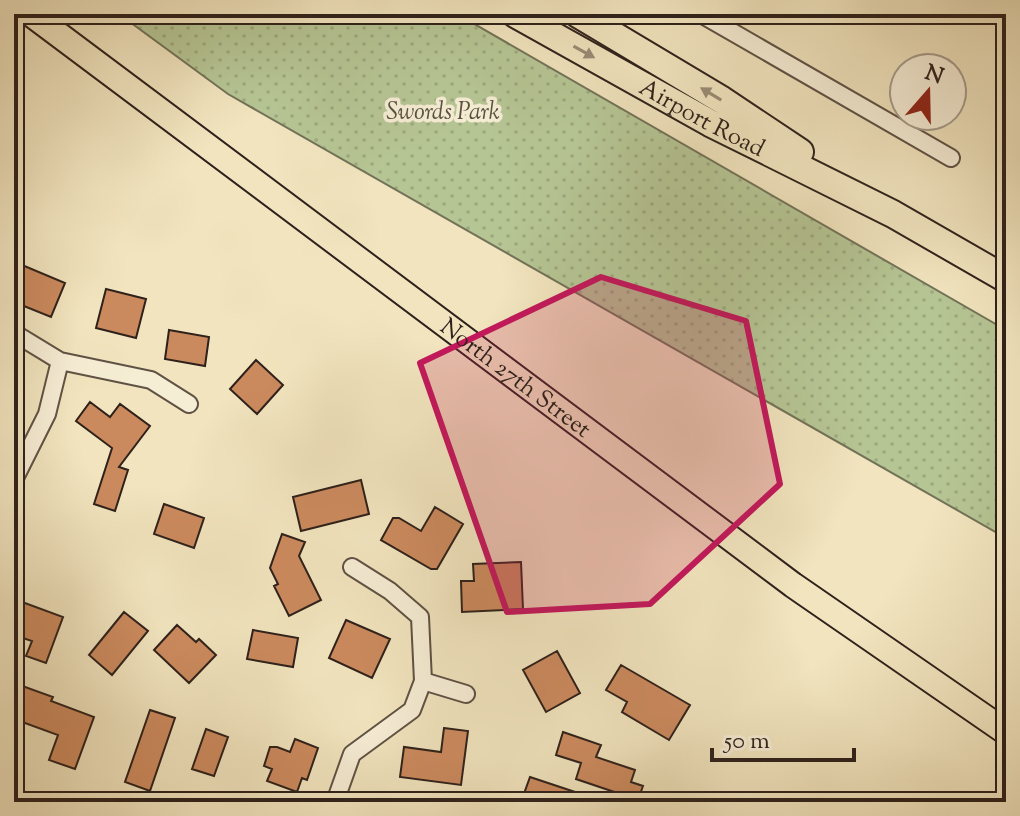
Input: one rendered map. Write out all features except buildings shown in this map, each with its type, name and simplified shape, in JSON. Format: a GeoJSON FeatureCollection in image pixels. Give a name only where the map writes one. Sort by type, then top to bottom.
{"type":"FeatureCollection","features":[{"type":"Feature","properties":{"kind":"highway","name":"Airport Road"},"geometry":{"type":"LineString","coordinates":[[515,14],[710,123],[893,214],[1006,279]]}},
{"type":"Feature","properties":{"kind":"highway","name":"Airport Road"},"geometry":{"type":"LineString","coordinates":[[578,14],[722,100],[893,214]]}},
{"type":"Feature","properties":{"kind":"main road","name":"North 27th Street"},"geometry":{"type":"LineString","coordinates":[[31,14],[793,585],[1006,732]]}},
{"type":"Feature","properties":{"kind":"street"},"geometry":{"type":"LineString","coordinates":[[701,14],[951,158]]}},
{"type":"Feature","properties":{"kind":"street"},"geometry":{"type":"LineString","coordinates":[[14,333],[60,361],[151,380],[189,404]]}},
{"type":"Feature","properties":{"kind":"street"},"geometry":{"type":"LineString","coordinates":[[14,480],[47,414],[60,361]]}},
{"type":"Feature","properties":{"kind":"street"},"geometry":{"type":"LineString","coordinates":[[335,802],[352,754],[412,710],[423,681],[420,617],[390,591],[352,567]]}},
{"type":"Feature","properties":{"kind":"street"},"geometry":{"type":"LineString","coordinates":[[423,681],[466,694]]}},
{"type":"Feature","properties":{"kind":"highlighted area"},"geometry":{"type":"Polygon","coordinates":[[[601,277],[746,321],[780,484],[650,604],[507,612],[420,363],[601,277]]]}},
{"type":"Feature","properties":{"kind":"green space","name":"Swords Park"},"geometry":{"type":"Polygon","coordinates":[[[119,14],[457,14],[1006,330],[1006,538],[228,94],[119,14]]]}}]}
